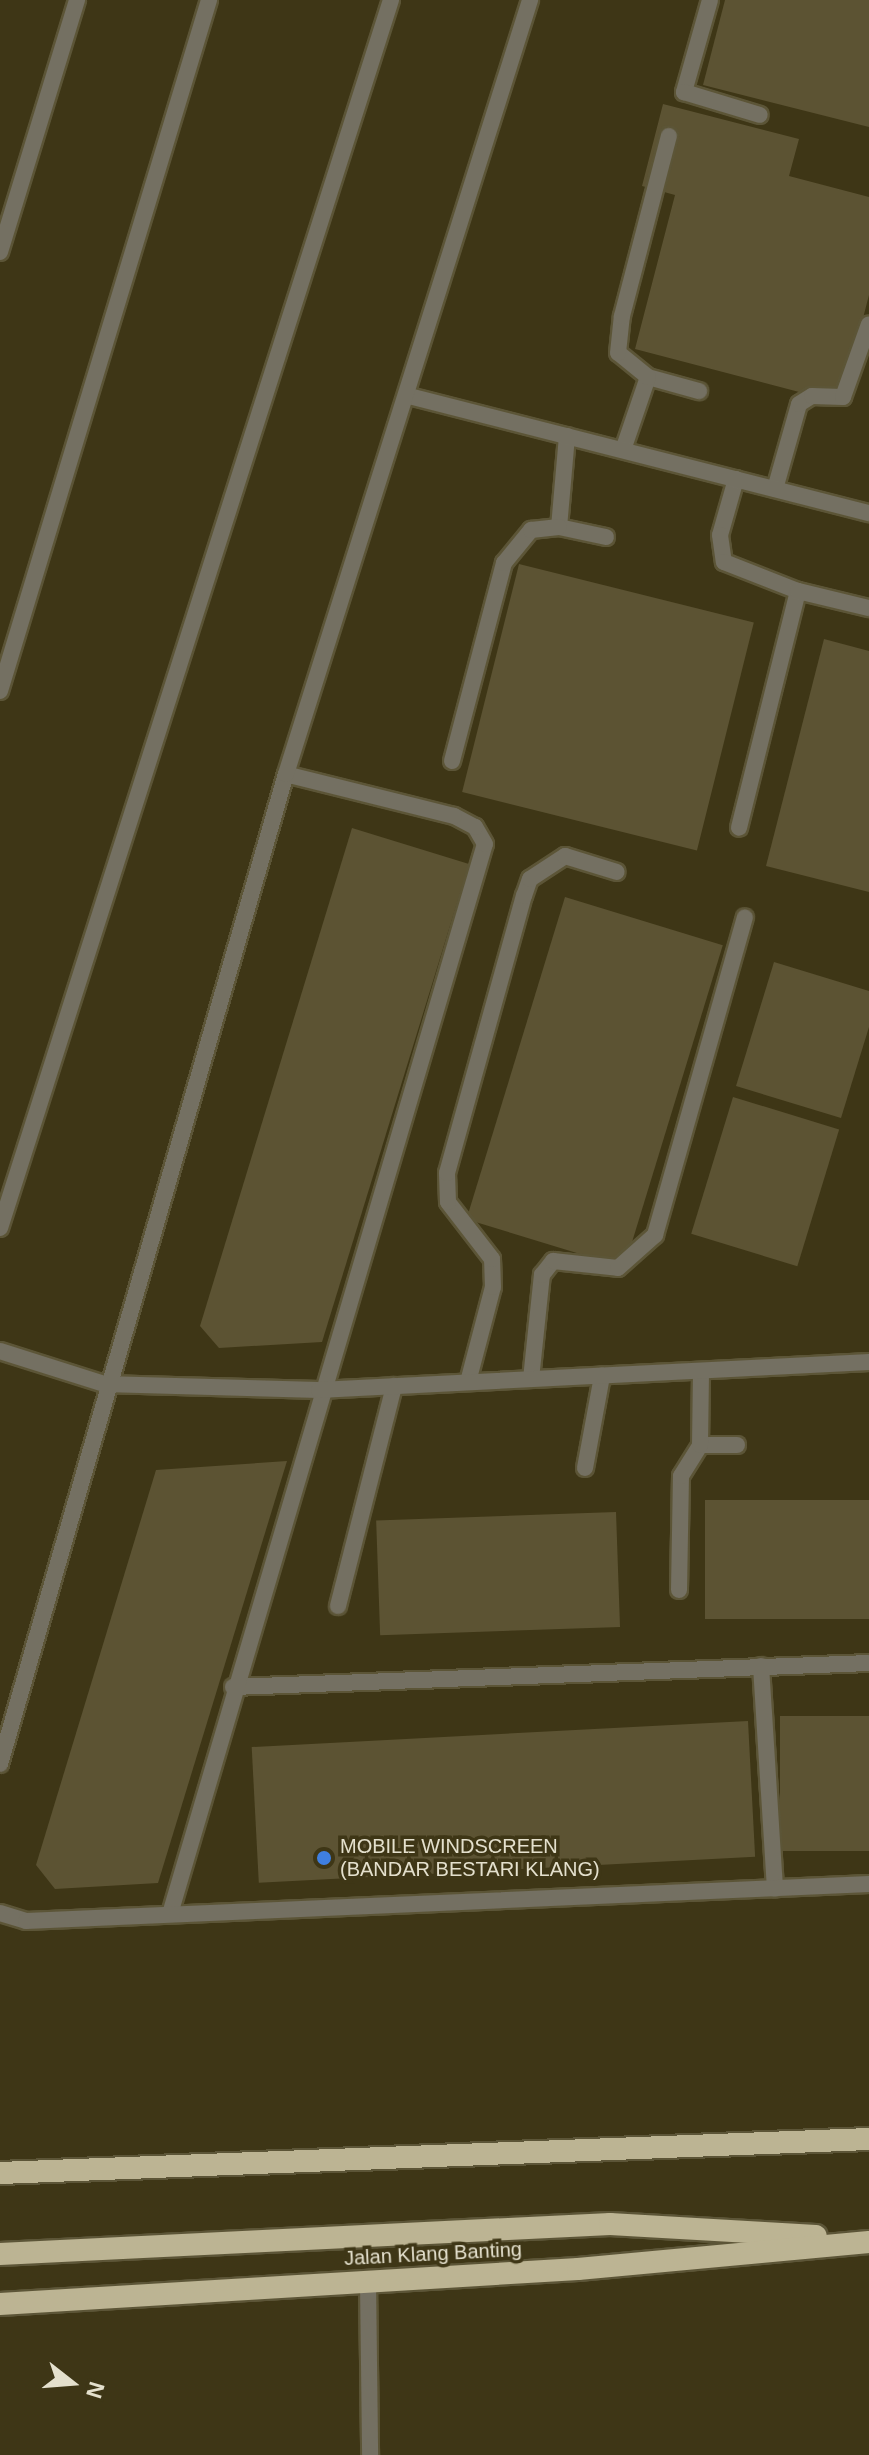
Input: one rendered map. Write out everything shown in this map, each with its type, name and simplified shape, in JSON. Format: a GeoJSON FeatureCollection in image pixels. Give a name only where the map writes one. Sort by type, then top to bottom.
{"type":"FeatureCollection","features":[{"type":"Feature","properties":{"kind":"highway"},"geometry":{"type":"LineString","coordinates":[[0,2173],[869,2139]]}},
{"type":"Feature","properties":{"kind":"highway"},"geometry":{"type":"LineString","coordinates":[[0,2254],[610,2224],[869,2240]]}},
{"type":"Feature","properties":{"kind":"highway","name":"Jalan Klang Banting"},"geometry":{"type":"LineString","coordinates":[[0,2304],[368,2281],[869,2240]]}},
{"type":"Feature","properties":{"kind":"street"},"geometry":{"type":"LineString","coordinates":[[0,252],[77,0]]}},
{"type":"Feature","properties":{"kind":"street"},"geometry":{"type":"LineString","coordinates":[[0,691],[209,0]]}},
{"type":"Feature","properties":{"kind":"street"},"geometry":{"type":"LineString","coordinates":[[0,1228],[391,0]]}},
{"type":"Feature","properties":{"kind":"street"},"geometry":{"type":"LineString","coordinates":[[0,1764],[104,1384],[286,774],[409,396],[530,0]]}},
{"type":"Feature","properties":{"kind":"street"},"geometry":{"type":"LineString","coordinates":[[710,0],[687,97],[760,115]]}},
{"type":"Feature","properties":{"kind":"street"},"geometry":{"type":"LineString","coordinates":[[669,136],[618,353],[648,377],[699,391]]}},
{"type":"Feature","properties":{"kind":"street"},"geometry":{"type":"LineString","coordinates":[[775,489],[799,404],[812,396],[843,397],[854,383],[869,324]]}},
{"type":"Feature","properties":{"kind":"street"},"geometry":{"type":"LineString","coordinates":[[623,450],[648,377]]}},
{"type":"Feature","properties":{"kind":"street"},"geometry":{"type":"LineString","coordinates":[[409,396],[869,513]]}},
{"type":"Feature","properties":{"kind":"street"},"geometry":{"type":"LineString","coordinates":[[559,527],[567,436]]}},
{"type":"Feature","properties":{"kind":"street"},"geometry":{"type":"LineString","coordinates":[[736,479],[720,535],[724,562],[798,591],[869,608]]}},
{"type":"Feature","properties":{"kind":"street"},"geometry":{"type":"LineString","coordinates":[[452,761],[504,563],[531,530],[559,527],[606,537]]}},
{"type":"Feature","properties":{"kind":"street"},"geometry":{"type":"LineString","coordinates":[[739,828],[798,591]]}},
{"type":"Feature","properties":{"kind":"street"},"geometry":{"type":"LineString","coordinates":[[170,1914],[319,1390],[485,844],[475,827],[454,816],[286,774]]}},
{"type":"Feature","properties":{"kind":"street"},"geometry":{"type":"LineString","coordinates":[[468,1382],[493,1287],[492,1259],[448,1202],[447,1173],[524,896],[530,879],[565,856],[617,872]]}},
{"type":"Feature","properties":{"kind":"street"},"geometry":{"type":"LineString","coordinates":[[531,1379],[542,1275],[553,1261],[618,1268],[655,1235],[745,917]]}},
{"type":"Feature","properties":{"kind":"street"},"geometry":{"type":"LineString","coordinates":[[0,1351],[104,1384],[319,1390],[869,1362]]}},
{"type":"Feature","properties":{"kind":"street"},"geometry":{"type":"LineString","coordinates":[[679,1590],[681,1476],[700,1445],[701,1371]]}},
{"type":"Feature","properties":{"kind":"street"},"geometry":{"type":"LineString","coordinates":[[585,1468],[602,1376]]}},
{"type":"Feature","properties":{"kind":"street"},"geometry":{"type":"LineString","coordinates":[[338,1606],[394,1386]]}},
{"type":"Feature","properties":{"kind":"street"},"geometry":{"type":"LineString","coordinates":[[700,1445],[737,1445]]}},
{"type":"Feature","properties":{"kind":"street"},"geometry":{"type":"LineString","coordinates":[[233,1687],[869,1663]]}},
{"type":"Feature","properties":{"kind":"street"},"geometry":{"type":"LineString","coordinates":[[761,1666],[775,1889]]}},
{"type":"Feature","properties":{"kind":"street"},"geometry":{"type":"LineString","coordinates":[[0,1913],[26,1921],[869,1884]]}},
{"type":"Feature","properties":{"kind":"street"},"geometry":{"type":"LineString","coordinates":[[368,2281],[370,2455]]}},
{"type":"Feature","properties":{"kind":"building"},"geometry":{"type":"Polygon","coordinates":[[[725,0],[869,0],[869,127],[703,85],[725,0]]]}},
{"type":"Feature","properties":{"kind":"building"},"geometry":{"type":"Polygon","coordinates":[[[663,104],[799,139],[789,176],[869,197],[869,295],[841,403],[635,349],[675,195],[642,186],[663,104]]]}},
{"type":"Feature","properties":{"kind":"building"},"geometry":{"type":"Polygon","coordinates":[[[519,564],[754,623],[697,851],[462,792],[519,564]]]}},
{"type":"Feature","properties":{"kind":"building"},"geometry":{"type":"Polygon","coordinates":[[[824,639],[869,651],[869,892],[766,866],[824,639]]]}},
{"type":"Feature","properties":{"kind":"building"},"geometry":{"type":"Polygon","coordinates":[[[352,828],[469,864],[322,1342],[219,1348],[200,1326],[352,828]]]}},
{"type":"Feature","properties":{"kind":"building"},"geometry":{"type":"Polygon","coordinates":[[[565,897],[723,945],[624,1268],[466,1219],[565,897]]]}},
{"type":"Feature","properties":{"kind":"building"},"geometry":{"type":"Polygon","coordinates":[[[774,962],[869,991],[869,1027],[841,1118],[736,1086],[774,962]]]}},
{"type":"Feature","properties":{"kind":"building"},"geometry":{"type":"Polygon","coordinates":[[[733,1097],[839,1129],[797,1266],[691,1234],[733,1097]]]}},
{"type":"Feature","properties":{"kind":"building"},"geometry":{"type":"Polygon","coordinates":[[[287,1461],[158,1883],[55,1889],[36,1865],[156,1470],[287,1461]]]}},
{"type":"Feature","properties":{"kind":"building"},"geometry":{"type":"Polygon","coordinates":[[[705,1500],[869,1500],[869,1619],[705,1619],[705,1500]]]}},
{"type":"Feature","properties":{"kind":"building"},"geometry":{"type":"Polygon","coordinates":[[[616,1512],[620,1627],[380,1635],[376,1520],[616,1512]]]}},
{"type":"Feature","properties":{"kind":"building"},"geometry":{"type":"Polygon","coordinates":[[[780,1716],[869,1716],[869,1851],[780,1851],[780,1716]]]}},
{"type":"Feature","properties":{"kind":"building"},"geometry":{"type":"Polygon","coordinates":[[[748,1721],[755,1857],[259,1883],[252,1747],[748,1721]]]}},
{"type":"Feature","properties":{"kind":"place","name":"MOBILE WINDSCREEN (BANDAR BESTARI KLANG)"},"geometry":{"type":"Point","coordinates":[324,1858]}}]}
